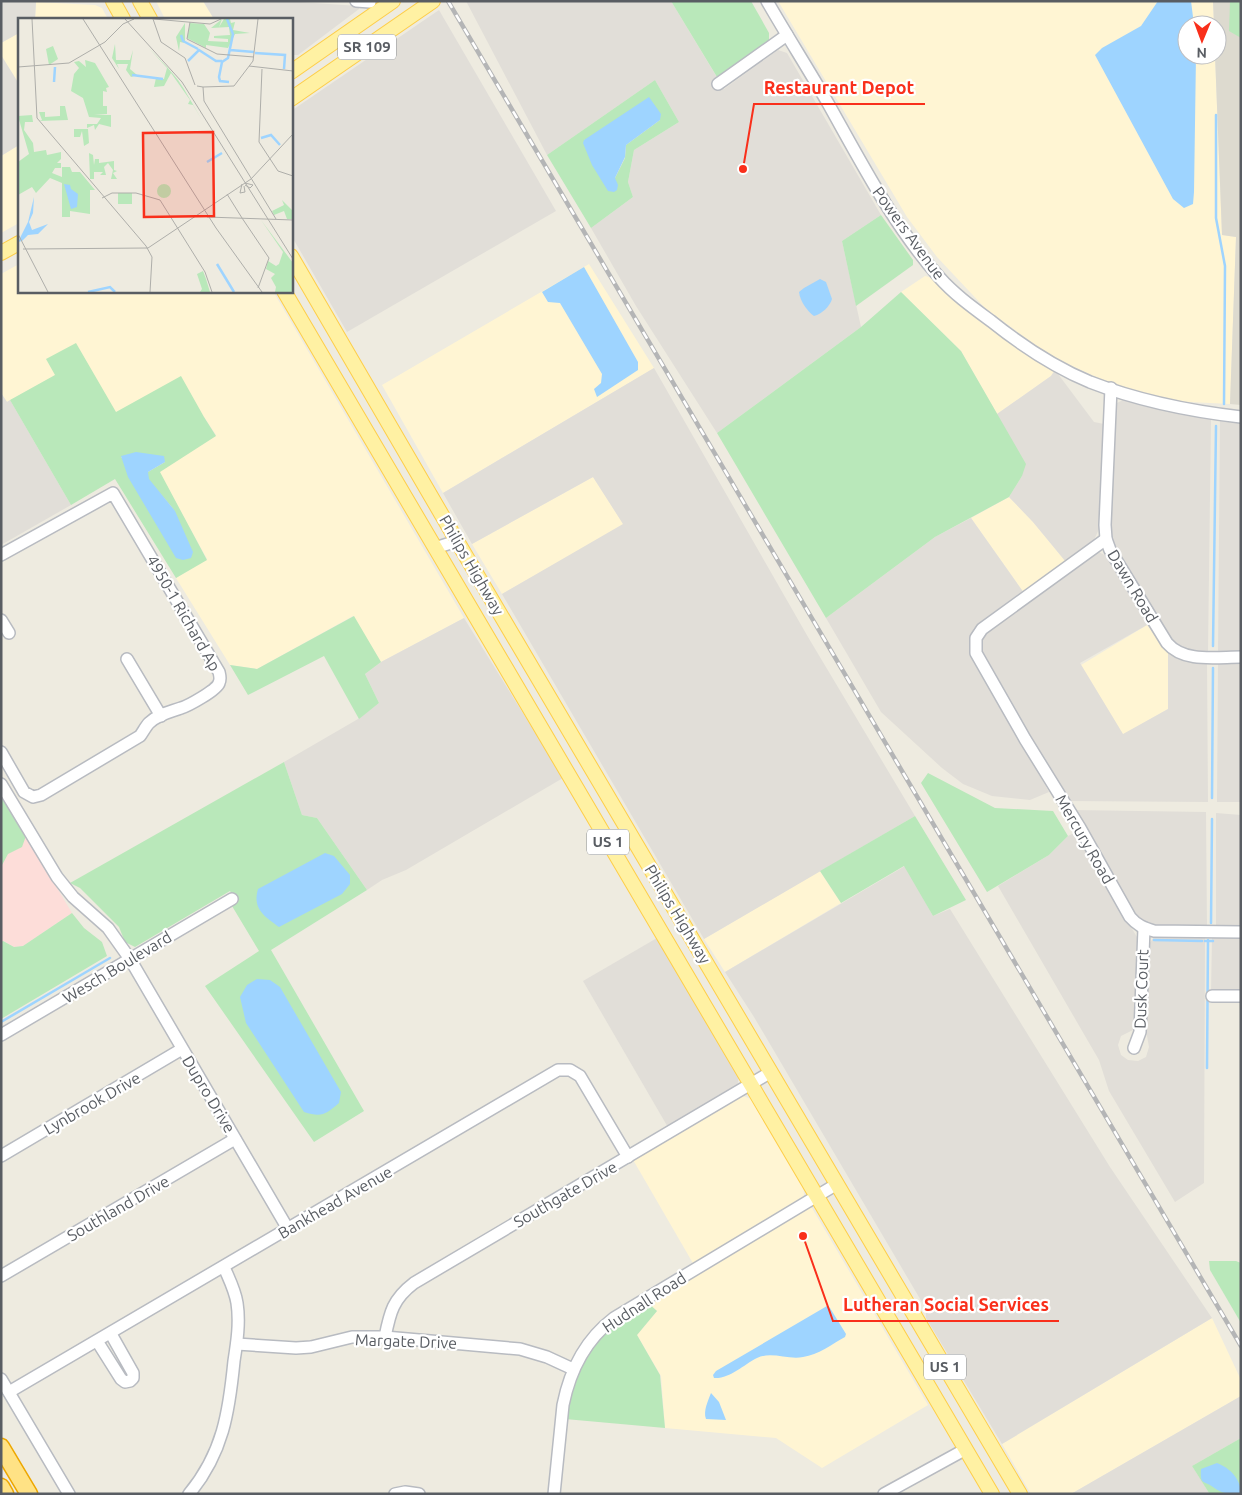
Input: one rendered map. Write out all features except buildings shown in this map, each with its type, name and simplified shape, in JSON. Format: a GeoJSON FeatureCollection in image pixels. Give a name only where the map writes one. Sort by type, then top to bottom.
{"type":"FeatureCollection","features":[{"type":"Feature","properties":{"kind":"highway"},"geometry":{"type":"LineString","coordinates":[[1,1447],[29,1494]]}},
{"type":"Feature","properties":{"kind":"highway"},"geometry":{"type":"LineString","coordinates":[[1,1487],[5,1494]]}},
{"type":"Feature","properties":{"kind":"main road"},"geometry":{"type":"LineString","coordinates":[[112,1],[122,18]]}},
{"type":"Feature","properties":{"kind":"main road"},"geometry":{"type":"LineString","coordinates":[[140,1],[149,18]]}},
{"type":"Feature","properties":{"kind":"main road","name":"SR 109"},"geometry":{"type":"LineString","coordinates":[[292,71],[393,1]]}},
{"type":"Feature","properties":{"kind":"main road","name":"SR 109"},"geometry":{"type":"LineString","coordinates":[[296,96],[432,1]]}},
{"type":"Feature","properties":{"kind":"main road"},"geometry":{"type":"LineString","coordinates":[[1,253],[18,244]]}},
{"type":"Feature","properties":{"kind":"main road","name":"Philips Highway"},"geometry":{"type":"LineString","coordinates":[[292,258],[457,541],[1020,1494]]}},
{"type":"Feature","properties":{"kind":"main road","name":"Philips Highway"},"geometry":{"type":"LineString","coordinates":[[285,292],[966,1449],[990,1493]]}},
{"type":"Feature","properties":{"kind":"street"},"geometry":{"type":"LineString","coordinates":[[356,1],[370,2]]}},
{"type":"Feature","properties":{"kind":"street","name":"Powers Avenue"},"geometry":{"type":"LineString","coordinates":[[767,1],[876,188],[904,231],[939,277],[970,307],[1015,340],[1071,373],[1091,382],[1175,408],[1241,417]]}},
{"type":"Feature","properties":{"kind":"street"},"geometry":{"type":"LineString","coordinates":[[718,84],[787,35]]}},
{"type":"Feature","properties":{"kind":"street","name":"Dawn Road"},"geometry":{"type":"LineString","coordinates":[[1111,388],[1105,525],[1106,539],[1110,550],[1166,643],[1171,648],[1187,656],[1241,657]]}},
{"type":"Feature","properties":{"kind":"street","name":"4950-1 Richard Ap"},"geometry":{"type":"LineString","coordinates":[[1,555],[112,493],[220,672],[220,682],[215,689],[149,723],[140,736],[37,797],[28,795],[24,791],[1,752]]}},
{"type":"Feature","properties":{"kind":"street","name":"Mercury Road"},"geometry":{"type":"LineString","coordinates":[[1106,539],[982,629],[975,642],[976,653],[1080,828],[1130,917],[1144,928]]}},
{"type":"Feature","properties":{"kind":"street"},"geometry":{"type":"LineString","coordinates":[[435,548],[457,541]]}},
{"type":"Feature","properties":{"kind":"street"},"geometry":{"type":"LineString","coordinates":[[1,620],[9,633]]}},
{"type":"Feature","properties":{"kind":"street"},"geometry":{"type":"LineString","coordinates":[[128,659],[161,716]]}},
{"type":"Feature","properties":{"kind":"street","name":"Dupro Drive"},"geometry":{"type":"LineString","coordinates":[[1,784],[57,877],[74,897],[108,928],[130,960],[288,1229]]}},
{"type":"Feature","properties":{"kind":"street","name":"Wesch Boulevard"},"geometry":{"type":"LineString","coordinates":[[1,1035],[232,899]]}},
{"type":"Feature","properties":{"kind":"street"},"geometry":{"type":"LineString","coordinates":[[1144,928],[1154,931],[1241,932]]}},
{"type":"Feature","properties":{"kind":"street","name":"Dusk Court"},"geometry":{"type":"LineString","coordinates":[[1134,1048],[1140,1034],[1144,928]]}},
{"type":"Feature","properties":{"kind":"street"},"geometry":{"type":"LineString","coordinates":[[1212,996],[1241,996]]}},
{"type":"Feature","properties":{"kind":"street","name":"Lynbrook Drive"},"geometry":{"type":"LineString","coordinates":[[1,1156],[182,1050]]}},
{"type":"Feature","properties":{"kind":"street","name":"Bankhead Avenue"},"geometry":{"type":"LineString","coordinates":[[9,1392],[111,1334],[558,1070],[570,1070],[580,1076],[628,1157]]}},
{"type":"Feature","properties":{"kind":"street","name":"Southgate Drive"},"geometry":{"type":"LineString","coordinates":[[385,1337],[391,1310],[396,1300],[414,1283],[771,1072]]}},
{"type":"Feature","properties":{"kind":"street","name":"Southland Drive"},"geometry":{"type":"LineString","coordinates":[[1,1276],[235,1139]]}},
{"type":"Feature","properties":{"kind":"street","name":"Hudnall Road"},"geometry":{"type":"LineString","coordinates":[[554,1494],[562,1405],[573,1369],[597,1332],[614,1318],[837,1184]]}},
{"type":"Feature","properties":{"kind":"street"},"geometry":{"type":"LineString","coordinates":[[190,1493],[208,1467],[222,1435],[230,1402],[236,1344],[237,1304],[233,1288],[224,1267]]}},
{"type":"Feature","properties":{"kind":"street"},"geometry":{"type":"LineString","coordinates":[[97,1341],[121,1380],[125,1382],[130,1381],[133,1378],[133,1373],[111,1334]]}},
{"type":"Feature","properties":{"kind":"street","name":"Margate Drive"},"geometry":{"type":"LineString","coordinates":[[236,1344],[296,1348],[311,1347],[352,1337],[385,1337],[520,1349],[547,1357],[573,1369]]}},
{"type":"Feature","properties":{"kind":"street"},"geometry":{"type":"LineString","coordinates":[[1,1379],[69,1494]]}},
{"type":"Feature","properties":{"kind":"street"},"geometry":{"type":"LineString","coordinates":[[884,1494],[966,1449]]}},
{"type":"Feature","properties":{"kind":"street"},"geometry":{"type":"LineString","coordinates":[[395,1494],[405,1492],[419,1494]]}},
{"type":"Feature","properties":{"kind":"shaded area"},"geometry":{"type":"Polygon","coordinates":[[[1,1],[36,2],[35,18],[18,18],[18,34],[1,43],[1,1]]]}},
{"type":"Feature","properties":{"kind":"shaded area"},"geometry":{"type":"Polygon","coordinates":[[[156,1],[203,1],[213,18],[164,18],[156,1]]]}},
{"type":"Feature","properties":{"kind":"shaded area"},"geometry":{"type":"Polygon","coordinates":[[[203,1],[284,1],[359,6],[359,9],[298,55],[292,55],[292,18],[213,18],[203,1]]]}},
{"type":"Feature","properties":{"kind":"shaded area"},"geometry":{"type":"Polygon","coordinates":[[[466,1],[671,1],[724,89],[778,50],[787,53],[881,215],[842,241],[861,327],[717,433],[636,306],[591,228],[633,197],[628,182],[634,150],[679,122],[655,80],[547,155],[466,1]]]}},
{"type":"Feature","properties":{"kind":"shaded area"},"geometry":{"type":"Polygon","coordinates":[[[778,1],[1213,1],[1214,15],[1177,15],[1177,65],[1215,65],[1222,235],[1236,237],[1230,404],[1170,401],[1118,387],[1050,356],[985,308],[937,257],[907,217],[778,1]]]}},
{"type":"Feature","properties":{"kind":"shaded area"},"geometry":{"type":"Polygon","coordinates":[[[1213,1],[1241,1],[1241,405],[1230,404],[1236,237],[1222,235],[1215,65],[1227,65],[1227,15],[1214,15],[1213,1]]]}},
{"type":"Feature","properties":{"kind":"shaded area"},"geometry":{"type":"Polygon","coordinates":[[[36,2],[95,5],[102,8],[107,18],[35,18],[36,2]]]}},
{"type":"Feature","properties":{"kind":"shaded area"},"geometry":{"type":"Polygon","coordinates":[[[439,10],[556,211],[347,332],[292,237],[292,110],[439,10]]]}},
{"type":"Feature","properties":{"kind":"shaded area"},"geometry":{"type":"Polygon","coordinates":[[[18,34],[18,82],[1,55],[1,43],[18,34]]]}},
{"type":"Feature","properties":{"kind":"shaded area"},"geometry":{"type":"Polygon","coordinates":[[[1,55],[18,82],[18,146],[1,156],[1,55]]]}},
{"type":"Feature","properties":{"kind":"shaded area"},"geometry":{"type":"Polygon","coordinates":[[[18,146],[18,224],[1,233],[1,156],[18,146]]]}},
{"type":"Feature","properties":{"kind":"shaded area"},"geometry":{"type":"Polygon","coordinates":[[[589,264],[654,368],[443,493],[382,385],[589,264]]]}},
{"type":"Feature","properties":{"kind":"shaded area"},"geometry":{"type":"Polygon","coordinates":[[[18,265],[18,292],[274,292],[464,618],[381,662],[353,616],[257,669],[230,665],[176,578],[207,559],[159,472],[216,435],[204,417],[116,412],[56,375],[7,402],[1,393],[1,274],[18,265]]]}},
{"type":"Feature","properties":{"kind":"shaded area"},"geometry":{"type":"Polygon","coordinates":[[[925,276],[929,277],[1055,370],[1051,376],[997,414],[961,351],[901,292],[925,276]]]}},
{"type":"Feature","properties":{"kind":"shaded area"},"geometry":{"type":"Polygon","coordinates":[[[654,368],[808,637],[915,816],[704,939],[502,594],[623,524],[593,477],[472,544],[443,493],[654,368]]]}},
{"type":"Feature","properties":{"kind":"shaded area"},"geometry":{"type":"Polygon","coordinates":[[[1055,370],[1094,422],[1104,424],[1100,527],[1093,542],[1066,562],[1033,522],[1009,497],[1022,476],[997,414],[1051,376],[1055,370]]]}},
{"type":"Feature","properties":{"kind":"shaded area"},"geometry":{"type":"Polygon","coordinates":[[[1,393],[7,402],[10,400],[71,505],[1,545],[1,393]]]}},
{"type":"Feature","properties":{"kind":"shaded area"},"geometry":{"type":"Polygon","coordinates":[[[1125,399],[1211,418],[1208,653],[1182,648],[1169,639],[1113,542],[1111,527],[1114,408],[1117,403],[1125,399]]]}},
{"type":"Feature","properties":{"kind":"shaded area"},"geometry":{"type":"Polygon","coordinates":[[[1220,419],[1241,421],[1241,653],[1218,653],[1220,419]]]}},
{"type":"Feature","properties":{"kind":"shaded area"},"geometry":{"type":"Polygon","coordinates":[[[593,477],[624,525],[502,594],[472,544],[593,477]]]}},
{"type":"Feature","properties":{"kind":"shaded area"},"geometry":{"type":"Polygon","coordinates":[[[1009,497],[1033,522],[1066,562],[1024,593],[971,518],[1009,497]]]}},
{"type":"Feature","properties":{"kind":"shaded area"},"geometry":{"type":"Polygon","coordinates":[[[971,518],[1024,593],[974,628],[969,644],[970,653],[1049,792],[1030,800],[992,796],[963,784],[942,768],[881,712],[826,618],[935,537],[971,518]]]}},
{"type":"Feature","properties":{"kind":"shaded area"},"geometry":{"type":"Polygon","coordinates":[[[1097,551],[1110,558],[1147,625],[1080,663],[1123,734],[1168,709],[1168,653],[1185,661],[1207,663],[1208,802],[1067,801],[982,656],[981,642],[985,633],[1097,551]]]}},
{"type":"Feature","properties":{"kind":"shaded area"},"geometry":{"type":"Polygon","coordinates":[[[464,618],[563,778],[406,870],[382,880],[367,890],[317,818],[302,815],[284,762],[358,719],[379,703],[365,674],[381,662],[464,618]]]}},
{"type":"Feature","properties":{"kind":"shaded area"},"geometry":{"type":"Polygon","coordinates":[[[1147,625],[1168,653],[1168,709],[1123,735],[1081,665],[1147,625]]]}},
{"type":"Feature","properties":{"kind":"shaded area"},"geometry":{"type":"Polygon","coordinates":[[[1218,664],[1241,664],[1241,802],[1217,802],[1218,664]]]}},
{"type":"Feature","properties":{"kind":"shaded area"},"geometry":{"type":"Polygon","coordinates":[[[1,794],[72,913],[23,946],[14,947],[4,941],[1,942],[1,794]]]}},
{"type":"Feature","properties":{"kind":"shaded area"},"geometry":{"type":"Polygon","coordinates":[[[1072,810],[1206,812],[1207,929],[1157,927],[1140,920],[1130,910],[1072,810]]]}},
{"type":"Feature","properties":{"kind":"shaded area"},"geometry":{"type":"Polygon","coordinates":[[[1216,813],[1241,815],[1241,929],[1216,928],[1216,813]]]}},
{"type":"Feature","properties":{"kind":"shaded area"},"geometry":{"type":"Polygon","coordinates":[[[1074,833],[1137,937],[1136,1026],[1133,1030],[1121,1036],[1118,1045],[1121,1055],[1128,1060],[1138,1061],[1146,1057],[1149,1047],[1145,1025],[1149,944],[1154,937],[1205,938],[1204,1183],[1175,1202],[1109,1091],[1099,1060],[998,886],[1049,855],[1068,836],[1074,833]]]}},
{"type":"Feature","properties":{"kind":"shaded area"},"geometry":{"type":"Polygon","coordinates":[[[905,866],[933,916],[950,909],[1110,1167],[1212,1318],[1002,1444],[926,1318],[926,1309],[754,1017],[725,972],[905,866]]]}},
{"type":"Feature","properties":{"kind":"shaded area"},"geometry":{"type":"Polygon","coordinates":[[[820,871],[841,903],[725,972],[704,939],[820,871]]]}},
{"type":"Feature","properties":{"kind":"shaded area"},"geometry":{"type":"Polygon","coordinates":[[[1212,936],[1241,937],[1241,993],[1211,993],[1212,936]]]}},
{"type":"Feature","properties":{"kind":"shaded area"},"geometry":{"type":"Polygon","coordinates":[[[657,938],[739,1077],[737,1087],[669,1129],[583,981],[657,938]]]}},
{"type":"Feature","properties":{"kind":"shaded area"},"geometry":{"type":"Polygon","coordinates":[[[743,1096],[751,1099],[803,1186],[804,1194],[802,1200],[694,1265],[632,1158],[738,1097],[743,1096]]]}},
{"type":"Feature","properties":{"kind":"shaded area"},"geometry":{"type":"Polygon","coordinates":[[[808,1207],[812,1208],[928,1405],[822,1468],[776,1438],[665,1428],[661,1376],[637,1335],[657,1311],[648,1303],[808,1207]]]}},
{"type":"Feature","properties":{"kind":"shaded area"},"geometry":{"type":"Polygon","coordinates":[[[1212,1318],[1241,1380],[1241,1396],[1071,1494],[1031,1494],[1002,1444],[1212,1318]]]}},
{"type":"Feature","properties":{"kind":"shaded area"},"geometry":{"type":"Polygon","coordinates":[[[1241,1396],[1241,1438],[1192,1466],[1211,1494],[1071,1494],[1241,1396]]]}},
{"type":"Feature","properties":{"kind":"green space"},"geometry":{"type":"Polygon","coordinates":[[[671,1],[751,1],[769,33],[769,42],[717,77],[671,1]]]}},
{"type":"Feature","properties":{"kind":"green space"},"geometry":{"type":"Polygon","coordinates":[[[1230,1],[1241,1],[1241,38],[1229,31],[1230,1]]]}},
{"type":"Feature","properties":{"kind":"green space"},"geometry":{"type":"Polygon","coordinates":[[[655,80],[679,122],[634,150],[628,182],[633,197],[591,228],[547,155],[655,80]],[[660,120],[584,140],[615,178],[625,158],[626,145],[660,120]]]}},
{"type":"Feature","properties":{"kind":"green space"},"geometry":{"type":"Polygon","coordinates":[[[881,215],[913,260],[913,265],[856,306],[842,241],[881,215]]]}},
{"type":"Feature","properties":{"kind":"green space"},"geometry":{"type":"Polygon","coordinates":[[[901,292],[961,351],[1026,464],[1022,476],[1009,497],[935,537],[826,618],[717,433],[861,327],[901,292]]]}},
{"type":"Feature","properties":{"kind":"green space"},"geometry":{"type":"Polygon","coordinates":[[[76,343],[116,412],[181,376],[216,436],[160,472],[207,560],[176,578],[115,479],[71,505],[10,400],[55,375],[46,359],[76,343]],[[121,457],[175,511],[148,479],[148,472],[165,462],[121,457]]]}},
{"type":"Feature","properties":{"kind":"green space"},"geometry":{"type":"Polygon","coordinates":[[[354,616],[381,662],[365,674],[379,703],[359,719],[324,656],[248,695],[230,665],[257,669],[354,616]]]}},
{"type":"Feature","properties":{"kind":"green space"},"geometry":{"type":"Polygon","coordinates":[[[284,762],[302,815],[317,818],[367,890],[271,950],[364,1111],[314,1142],[205,986],[259,951],[232,906],[235,899],[230,891],[135,947],[125,942],[119,927],[80,888],[70,883],[284,762]]]}},
{"type":"Feature","properties":{"kind":"green space"},"geometry":{"type":"Polygon","coordinates":[[[928,773],[995,808],[1053,811],[1068,836],[1049,855],[987,892],[921,783],[928,773]]]}},
{"type":"Feature","properties":{"kind":"green space"},"geometry":{"type":"Polygon","coordinates":[[[1,794],[26,836],[22,847],[8,854],[1,867],[1,794]]]}},
{"type":"Feature","properties":{"kind":"green space"},"geometry":{"type":"Polygon","coordinates":[[[915,816],[966,900],[933,916],[904,866],[841,903],[820,871],[915,816]]]}},
{"type":"Feature","properties":{"kind":"green space"},"geometry":{"type":"Polygon","coordinates":[[[72,913],[84,928],[102,942],[107,956],[1,1019],[1,942],[3,941],[14,947],[23,946],[72,913]]]}},
{"type":"Feature","properties":{"kind":"green space"},"geometry":{"type":"Polygon","coordinates":[[[1209,1261],[1236,1261],[1241,1263],[1241,1323],[1210,1270],[1209,1261]]]}},
{"type":"Feature","properties":{"kind":"green space"},"geometry":{"type":"Polygon","coordinates":[[[648,1303],[657,1311],[637,1335],[660,1375],[665,1428],[565,1419],[580,1371],[592,1348],[613,1325],[648,1303]]]}},
{"type":"Feature","properties":{"kind":"green space"},"geometry":{"type":"Polygon","coordinates":[[[1241,1438],[1241,1494],[1209,1493],[1192,1466],[1241,1438]]]}},
{"type":"Feature","properties":{"kind":"water"},"geometry":{"type":"Polygon","coordinates":[[[1158,1],[1191,1],[1193,15],[1177,15],[1177,65],[1196,65],[1194,192],[1193,204],[1184,208],[1173,199],[1095,55],[1102,48],[1141,26],[1158,1]]]}},
{"type":"Feature","properties":{"kind":"water"},"geometry":{"type":"Polygon","coordinates":[[[649,97],[661,114],[660,120],[626,145],[625,157],[615,178],[618,185],[617,190],[614,192],[608,191],[592,165],[583,143],[584,140],[649,97]]]}},
{"type":"Feature","properties":{"kind":"water"},"geometry":{"type":"Polygon","coordinates":[[[584,267],[638,362],[638,370],[597,397],[594,389],[601,383],[602,374],[560,303],[548,302],[542,292],[584,267]]]}},
{"type":"Feature","properties":{"kind":"water"},"geometry":{"type":"Polygon","coordinates":[[[820,279],[826,282],[832,299],[825,309],[814,316],[804,306],[799,292],[820,279]]]}},
{"type":"Feature","properties":{"kind":"water"},"geometry":{"type":"Polygon","coordinates":[[[136,452],[164,456],[165,462],[148,472],[149,479],[175,511],[193,552],[191,558],[183,560],[176,558],[128,477],[121,456],[136,452]]]}},
{"type":"Feature","properties":{"kind":"water"},"geometry":{"type":"Polygon","coordinates":[[[325,853],[334,856],[350,875],[350,884],[342,894],[279,927],[265,916],[258,907],[258,889],[325,853]]]}},
{"type":"Feature","properties":{"kind":"water"},"geometry":{"type":"Polygon","coordinates":[[[257,979],[270,980],[280,987],[341,1092],[339,1103],[327,1112],[315,1115],[304,1112],[246,1023],[240,997],[247,985],[257,979]]]}},
{"type":"Feature","properties":{"kind":"water"},"geometry":{"type":"Polygon","coordinates":[[[827,1306],[846,1334],[845,1337],[809,1356],[797,1358],[774,1355],[762,1356],[731,1374],[714,1378],[713,1375],[716,1371],[827,1306]]]}},
{"type":"Feature","properties":{"kind":"water"},"geometry":{"type":"Polygon","coordinates":[[[711,1393],[719,1402],[726,1420],[706,1419],[705,1409],[711,1393]]]}},
{"type":"Feature","properties":{"kind":"water"},"geometry":{"type":"Polygon","coordinates":[[[1217,1463],[1234,1475],[1241,1489],[1241,1494],[1223,1492],[1202,1480],[1201,1469],[1217,1463]]]}},
{"type":"Feature","properties":{"kind":"waterway"},"geometry":{"type":"LineString","coordinates":[[1216,115],[1216,218],[1225,266],[1224,404]]}},
{"type":"Feature","properties":{"kind":"waterway"},"geometry":{"type":"LineString","coordinates":[[1213,646],[1216,426]]}},
{"type":"Feature","properties":{"kind":"waterway"},"geometry":{"type":"LineString","coordinates":[[1212,798],[1213,668]]}},
{"type":"Feature","properties":{"kind":"waterway"},"geometry":{"type":"LineString","coordinates":[[1211,923],[1212,819]]}},
{"type":"Feature","properties":{"kind":"waterway"},"geometry":{"type":"LineString","coordinates":[[1154,940],[1202,941]]}},
{"type":"Feature","properties":{"kind":"waterway"},"geometry":{"type":"LineString","coordinates":[[1207,1068],[1208,940]]}},
{"type":"Feature","properties":{"kind":"waterway"},"geometry":{"type":"LineString","coordinates":[[1205,941],[1213,941]]}},
{"type":"Feature","properties":{"kind":"waterway"},"geometry":{"type":"LineString","coordinates":[[1,1022],[110,958]]}},
{"type":"Feature","properties":{"kind":"railway"},"geometry":{"type":"LineString","coordinates":[[448,1],[1241,1346]]}},
{"type":"Feature","properties":{"kind":"place","name":"Restaurant Depot"},"geometry":{"type":"Point","coordinates":[743,169]}},
{"type":"Feature","properties":{"kind":"place","name":"Lutheran Social Services"},"geometry":{"type":"Point","coordinates":[803,1236]}}]}
